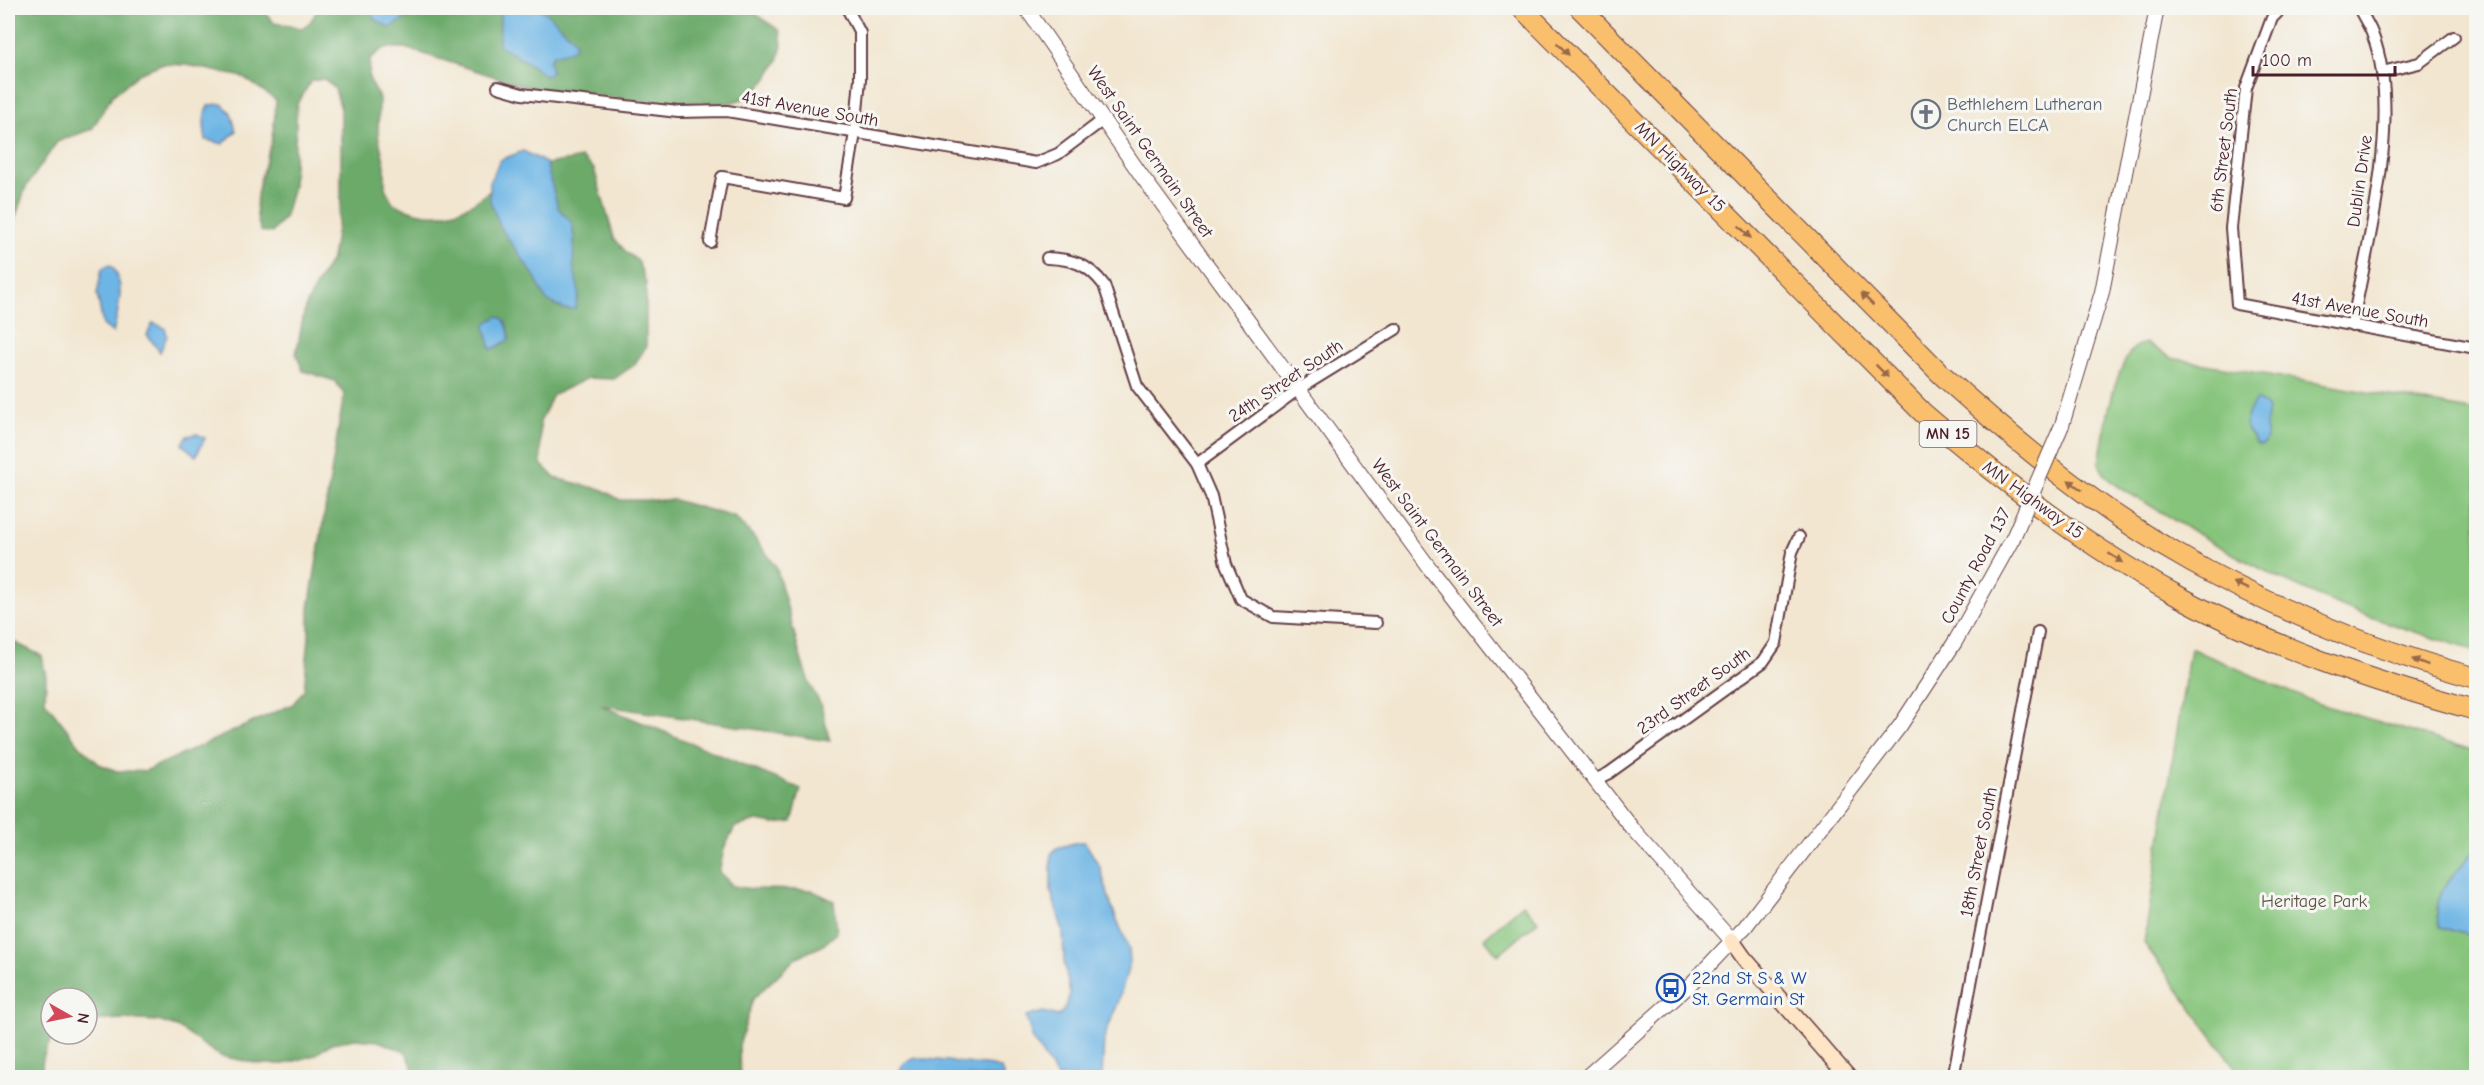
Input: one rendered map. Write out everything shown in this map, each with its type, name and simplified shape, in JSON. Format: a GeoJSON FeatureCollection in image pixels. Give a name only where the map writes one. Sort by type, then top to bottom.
{"type":"FeatureCollection","features":[{"type":"Feature","properties":{"kind":"highway","name":"MN Highway 15"},"geometry":{"type":"LineString","coordinates":[[1522,8],[1922,412],[1982,464],[2067,527],[2176,595],[2305,656],[2416,694],[2476,710]]}},
{"type":"Feature","properties":{"kind":"highway","name":"MN Highway 15"},"geometry":{"type":"LineString","coordinates":[[1580,8],[1941,374],[2002,430],[2087,494],[2191,562],[2314,623],[2429,665],[2476,678]]}},
{"type":"Feature","properties":{"kind":"main road","name":"West Saint Germain Street"},"geometry":{"type":"LineString","coordinates":[[1732,941],[1744,958],[1850,1077]]}},
{"type":"Feature","properties":{"kind":"street"},"geometry":{"type":"LineString","coordinates":[[710,242],[722,177],[844,198],[855,133],[860,79],[860,33],[846,8]]}},
{"type":"Feature","properties":{"kind":"street","name":"West Saint Germain Street"},"geometry":{"type":"LineString","coordinates":[[1026,8],[1103,120],[1297,390],[1431,570],[1637,834],[1732,941]]}},
{"type":"Feature","properties":{"kind":"street","name":"County Road 137"},"geometry":{"type":"LineString","coordinates":[[1585,1077],[1692,982],[1745,927],[1900,726],[1955,642],[2013,538],[2062,425],[2102,292],[2157,8]]}},
{"type":"Feature","properties":{"kind":"street","name":"6th Street South"},"geometry":{"type":"LineString","coordinates":[[2237,304],[2231,228],[2246,88],[2272,18],[2282,8]]}},
{"type":"Feature","properties":{"kind":"street","name":"Dublin Drive"},"geometry":{"type":"LineString","coordinates":[[2352,326],[2385,146],[2382,72],[2373,36],[2359,8]]}},
{"type":"Feature","properties":{"kind":"street"},"geometry":{"type":"LineString","coordinates":[[2382,72],[2419,63],[2454,37]]}},
{"type":"Feature","properties":{"kind":"street","name":"41st Avenue South"},"geometry":{"type":"LineString","coordinates":[[498,87],[522,94],[678,112],[727,111],[1036,163],[1058,154],[1103,120]]}},
{"type":"Feature","properties":{"kind":"street"},"geometry":{"type":"LineString","coordinates":[[1047,258],[1069,259],[1094,272],[1104,285],[1137,386],[1197,464],[1212,496],[1226,564],[1241,599],[1273,617],[1376,623]]}},
{"type":"Feature","properties":{"kind":"street","name":"41st Avenue South"},"geometry":{"type":"LineString","coordinates":[[2237,304],[2476,348]]}},
{"type":"Feature","properties":{"kind":"street","name":"24th Street South"},"geometry":{"type":"LineString","coordinates":[[1197,464],[1297,390],[1396,329]]}},
{"type":"Feature","properties":{"kind":"street","name":"23rd Street South"},"geometry":{"type":"LineString","coordinates":[[1595,780],[1610,772],[1763,663],[1776,643],[1792,552],[1799,537]]}},
{"type":"Feature","properties":{"kind":"street","name":"18th Street South"},"geometry":{"type":"LineString","coordinates":[[1953,1077],[2038,632]]}},
{"type":"Feature","properties":{"kind":"green space"},"geometry":{"type":"Polygon","coordinates":[[[8,8],[262,8],[274,23],[302,28],[310,22],[319,8],[750,8],[780,31],[782,45],[778,61],[765,81],[752,96],[730,103],[631,101],[592,94],[540,91],[405,48],[384,48],[370,59],[369,78],[379,98],[378,135],[385,165],[385,188],[393,203],[420,213],[449,213],[475,202],[518,172],[582,158],[594,169],[614,238],[627,253],[638,261],[646,283],[646,347],[634,365],[614,379],[588,378],[553,395],[540,422],[541,464],[555,478],[603,490],[620,500],[674,500],[734,517],[753,536],[776,566],[802,662],[810,685],[821,705],[830,741],[600,705],[801,789],[792,822],[774,824],[757,821],[735,827],[724,849],[719,872],[733,886],[752,889],[811,890],[834,901],[837,933],[822,946],[797,957],[753,999],[739,1046],[740,1077],[413,1077],[412,1066],[406,1052],[378,1041],[355,1039],[332,1043],[315,1055],[284,1064],[260,1064],[220,1056],[177,1027],[158,1021],[99,1020],[99,986],[39,986],[39,1046],[48,1046],[42,1067],[46,1077],[8,1077],[8,639],[42,656],[46,677],[45,701],[80,746],[99,764],[117,771],[145,771],[293,704],[304,690],[309,608],[344,394],[335,381],[303,371],[296,354],[305,308],[332,258],[341,203],[341,109],[335,89],[324,79],[311,81],[297,104],[293,186],[285,216],[272,233],[261,231],[256,208],[258,187],[272,138],[276,100],[243,77],[187,65],[161,64],[140,73],[112,96],[92,129],[57,142],[26,187],[9,236],[11,418],[8,445],[8,8]]]}},
{"type":"Feature","properties":{"kind":"green space"},"geometry":{"type":"Polygon","coordinates":[[[2147,343],[2171,358],[2476,411],[2476,651],[2375,619],[2292,584],[2197,534],[2121,488],[2107,477],[2099,463],[2115,386],[2120,371],[2135,347],[2147,343]]]}},
{"type":"Feature","properties":{"kind":"green space","name":"Heritage Park"},"geometry":{"type":"Polygon","coordinates":[[[2190,648],[2316,703],[2476,751],[2476,1077],[2242,1077],[2144,943],[2190,648]]]}},
{"type":"Feature","properties":{"kind":"green space"},"geometry":{"type":"Polygon","coordinates":[[[1523,904],[1538,921],[1498,955],[1484,938],[1523,904]]]}},
{"type":"Feature","properties":{"kind":"water"},"geometry":{"type":"Polygon","coordinates":[[[374,8],[410,8],[408,17],[390,28],[373,18],[374,8]]]}},
{"type":"Feature","properties":{"kind":"water"},"geometry":{"type":"Polygon","coordinates":[[[501,8],[538,8],[548,14],[575,40],[575,47],[553,55],[549,61],[552,72],[546,76],[499,45],[501,8]]]}},
{"type":"Feature","properties":{"kind":"water"},"geometry":{"type":"Polygon","coordinates":[[[222,104],[231,113],[236,131],[223,144],[206,140],[204,127],[205,113],[209,105],[222,104]]]}},
{"type":"Feature","properties":{"kind":"water"},"geometry":{"type":"Polygon","coordinates":[[[523,151],[546,163],[558,208],[572,223],[573,265],[579,293],[575,309],[564,309],[546,300],[535,277],[502,230],[490,201],[490,182],[500,160],[523,151]]]}},
{"type":"Feature","properties":{"kind":"water"},"geometry":{"type":"Polygon","coordinates":[[[111,265],[119,280],[120,289],[119,307],[113,333],[103,325],[97,294],[102,268],[111,265]]]}},
{"type":"Feature","properties":{"kind":"water"},"geometry":{"type":"Polygon","coordinates":[[[498,316],[506,323],[509,340],[491,350],[485,327],[488,322],[498,316]]]}},
{"type":"Feature","properties":{"kind":"water"},"geometry":{"type":"Polygon","coordinates":[[[153,323],[165,328],[167,336],[160,352],[147,335],[153,323]]]}},
{"type":"Feature","properties":{"kind":"water"},"geometry":{"type":"Polygon","coordinates":[[[2256,400],[2268,409],[2265,426],[2267,438],[2261,445],[2255,443],[2245,424],[2256,400]]]}},
{"type":"Feature","properties":{"kind":"water"},"geometry":{"type":"Polygon","coordinates":[[[197,434],[205,438],[196,456],[182,444],[187,436],[197,434]]]}},
{"type":"Feature","properties":{"kind":"water"},"geometry":{"type":"Polygon","coordinates":[[[1085,842],[1100,867],[1111,905],[1129,949],[1130,962],[1118,1003],[1104,1038],[1102,1077],[1057,1077],[1033,1040],[1026,1017],[1043,1012],[1059,1016],[1070,994],[1064,961],[1063,931],[1051,892],[1051,854],[1057,848],[1085,842]]]}},
{"type":"Feature","properties":{"kind":"water"},"geometry":{"type":"Polygon","coordinates":[[[2476,849],[2476,937],[2440,927],[2437,916],[2441,894],[2446,884],[2476,849]]]}},
{"type":"Feature","properties":{"kind":"water"},"geometry":{"type":"Polygon","coordinates":[[[917,1058],[993,1066],[1001,1069],[1004,1077],[898,1077],[904,1064],[917,1058]]]}},
{"type":"Feature","properties":{"kind":"place","name":"Bethlehem Lutheran Church ELCA"},"geometry":{"type":"Point","coordinates":[1926,114]}},
{"type":"Feature","properties":{"kind":"place","name":"22nd St S & W St. Germain St"},"geometry":{"type":"Point","coordinates":[1671,988]}}]}
